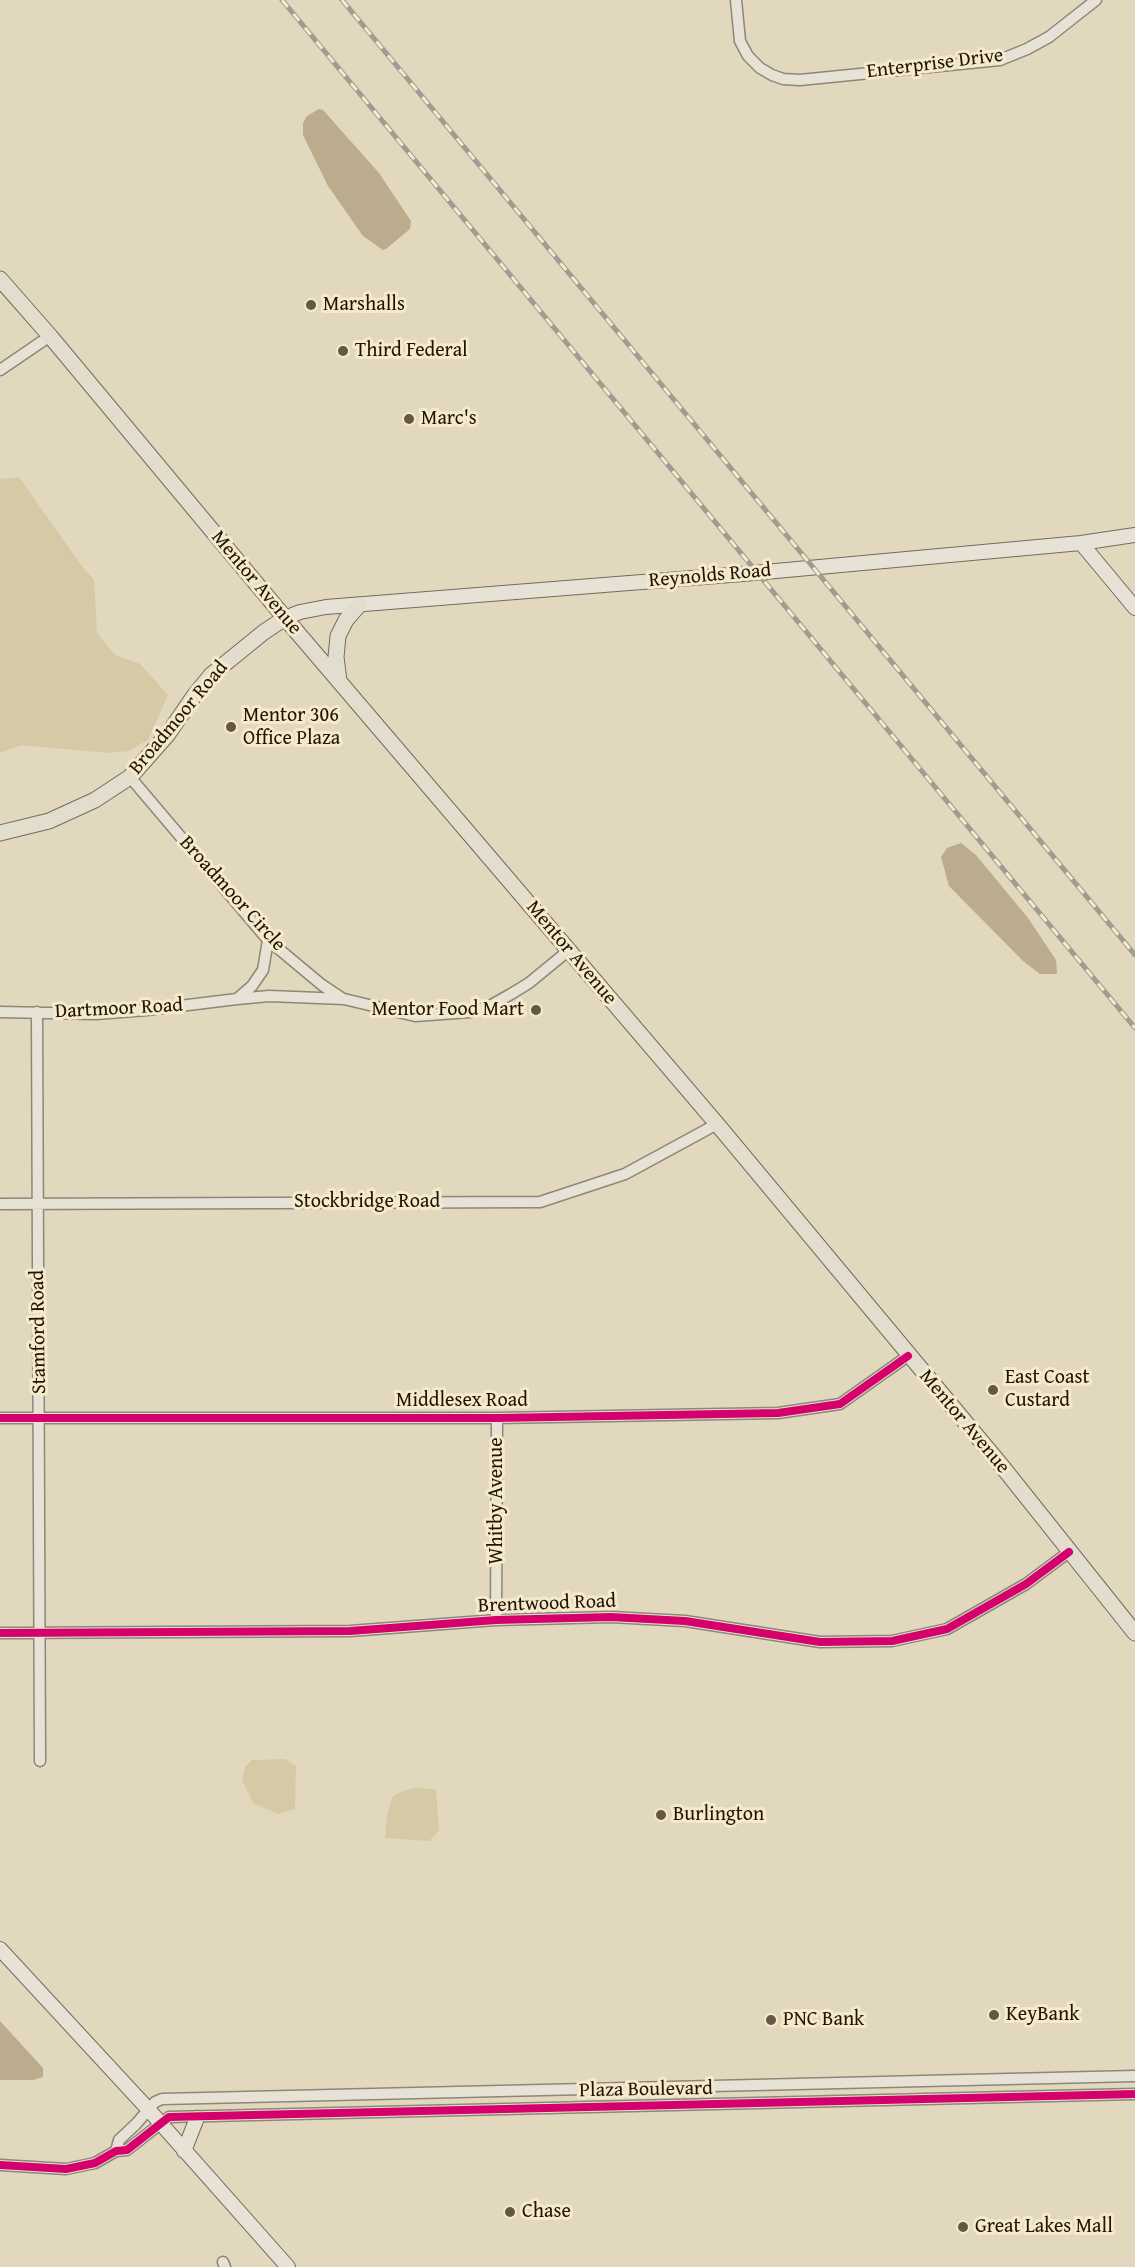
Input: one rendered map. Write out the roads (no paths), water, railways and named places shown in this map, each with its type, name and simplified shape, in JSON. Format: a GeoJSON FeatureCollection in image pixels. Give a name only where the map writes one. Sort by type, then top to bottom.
{"type":"FeatureCollection","features":[{"type":"Feature","properties":{"kind":"main road","name":"Mentor Avenue"},"geometry":{"type":"LineString","coordinates":[[0,279],[51,336],[285,618],[717,1124],[1001,1465],[1135,1633]]}},
{"type":"Feature","properties":{"kind":"main road","name":"Reynolds Road"},"geometry":{"type":"LineString","coordinates":[[285,618],[313,609],[743,574],[1082,543],[1135,535]]}},
{"type":"Feature","properties":{"kind":"main road"},"geometry":{"type":"LineString","coordinates":[[1082,543],[1135,608]]}},
{"type":"Feature","properties":{"kind":"main road"},"geometry":{"type":"LineString","coordinates":[[339,681],[336,657],[338,636],[346,620],[358,605]]}},
{"type":"Feature","properties":{"kind":"main road","name":"Broadmoor Road"},"geometry":{"type":"LineString","coordinates":[[0,832],[49,821],[95,800],[130,777],[168,734],[211,675],[285,618]]}},
{"type":"Feature","properties":{"kind":"main road"},"geometry":{"type":"LineString","coordinates":[[0,1949],[148,2109],[288,2267]]}},
{"type":"Feature","properties":{"kind":"main road"},"geometry":{"type":"LineString","coordinates":[[184,2151],[197,2118]]}},
{"type":"Feature","properties":{"kind":"street","name":"Enterprise Drive"},"geometry":{"type":"LineString","coordinates":[[736,0],[740,40],[748,56],[760,68],[782,79],[800,80],[1000,60],[1049,37],[1096,0]]}},
{"type":"Feature","properties":{"kind":"street"},"geometry":{"type":"LineString","coordinates":[[0,370],[51,336]]}},
{"type":"Feature","properties":{"kind":"street","name":"Broadmoor Circle"},"geometry":{"type":"LineString","coordinates":[[130,777],[268,940],[322,985],[344,999]]}},
{"type":"Feature","properties":{"kind":"street"},"geometry":{"type":"LineString","coordinates":[[237,999],[252,986],[263,970],[268,940]]}},
{"type":"Feature","properties":{"kind":"street","name":"Dartmoor Road"},"geometry":{"type":"LineString","coordinates":[[0,1012],[96,1014],[269,996],[344,999],[416,1016],[470,1012],[488,1007],[512,994],[568,951]]}},
{"type":"Feature","properties":{"kind":"street","name":"Stamford Road"},"geometry":{"type":"LineString","coordinates":[[37,1012],[40,1761]]}},
{"type":"Feature","properties":{"kind":"street","name":"Stockbridge Road"},"geometry":{"type":"LineString","coordinates":[[0,1204],[540,1202],[625,1174],[717,1124]]}},
{"type":"Feature","properties":{"kind":"street","name":"Middlesex Road"},"geometry":{"type":"LineString","coordinates":[[0,1418],[497,1418],[778,1413],[840,1404],[908,1356]]}},
{"type":"Feature","properties":{"kind":"street","name":"Whitby Avenue"},"geometry":{"type":"LineString","coordinates":[[496,1620],[497,1418]]}},
{"type":"Feature","properties":{"kind":"street","name":"Brentwood Road"},"geometry":{"type":"LineString","coordinates":[[0,1633],[350,1631],[496,1620],[611,1617],[685,1621],[820,1642],[892,1641],[947,1629],[1026,1584],[1069,1552]]}},
{"type":"Feature","properties":{"kind":"street","name":"Plaza Boulevard"},"geometry":{"type":"LineString","coordinates":[[148,2109],[162,2099],[1135,2076]]}},
{"type":"Feature","properties":{"kind":"street","name":"Plaza Boulevard"},"geometry":{"type":"LineString","coordinates":[[160,2123],[169,2117],[1135,2094]]}},
{"type":"Feature","properties":{"kind":"street"},"geometry":{"type":"LineString","coordinates":[[116,2151],[119,2140],[148,2109]]}},
{"type":"Feature","properties":{"kind":"street"},"geometry":{"type":"LineString","coordinates":[[0,2165],[66,2169],[95,2163],[116,2151],[127,2150],[160,2123]]}},
{"type":"Feature","properties":{"kind":"railway"},"geometry":{"type":"LineString","coordinates":[[282,0],[1135,1028]]}},
{"type":"Feature","properties":{"kind":"railway"},"geometry":{"type":"LineString","coordinates":[[342,0],[1135,955]]}},
{"type":"Feature","properties":{"kind":"place","name":"Marshalls"},"geometry":{"type":"Point","coordinates":[311,305]}},
{"type":"Feature","properties":{"kind":"place","name":"Third Federal"},"geometry":{"type":"Point","coordinates":[343,351]}},
{"type":"Feature","properties":{"kind":"place","name":"Marc's"},"geometry":{"type":"Point","coordinates":[409,419]}},
{"type":"Feature","properties":{"kind":"place","name":"Mentor 306 Office Plaza"},"geometry":{"type":"Point","coordinates":[231,727]}},
{"type":"Feature","properties":{"kind":"place","name":"Mentor Food Mart"},"geometry":{"type":"Point","coordinates":[536,1010]}},
{"type":"Feature","properties":{"kind":"place","name":"East Coast Custard"},"geometry":{"type":"Point","coordinates":[993,1390]}},
{"type":"Feature","properties":{"kind":"place","name":"Burlington"},"geometry":{"type":"Point","coordinates":[661,1815]}},
{"type":"Feature","properties":{"kind":"place","name":"KeyBank"},"geometry":{"type":"Point","coordinates":[994,2015]}},
{"type":"Feature","properties":{"kind":"place","name":"PNC Bank"},"geometry":{"type":"Point","coordinates":[771,2020]}},
{"type":"Feature","properties":{"kind":"place","name":"Chase"},"geometry":{"type":"Point","coordinates":[510,2212]}},
{"type":"Feature","properties":{"kind":"place","name":"Great Lakes Mall"},"geometry":{"type":"Point","coordinates":[963,2227]}}]}
